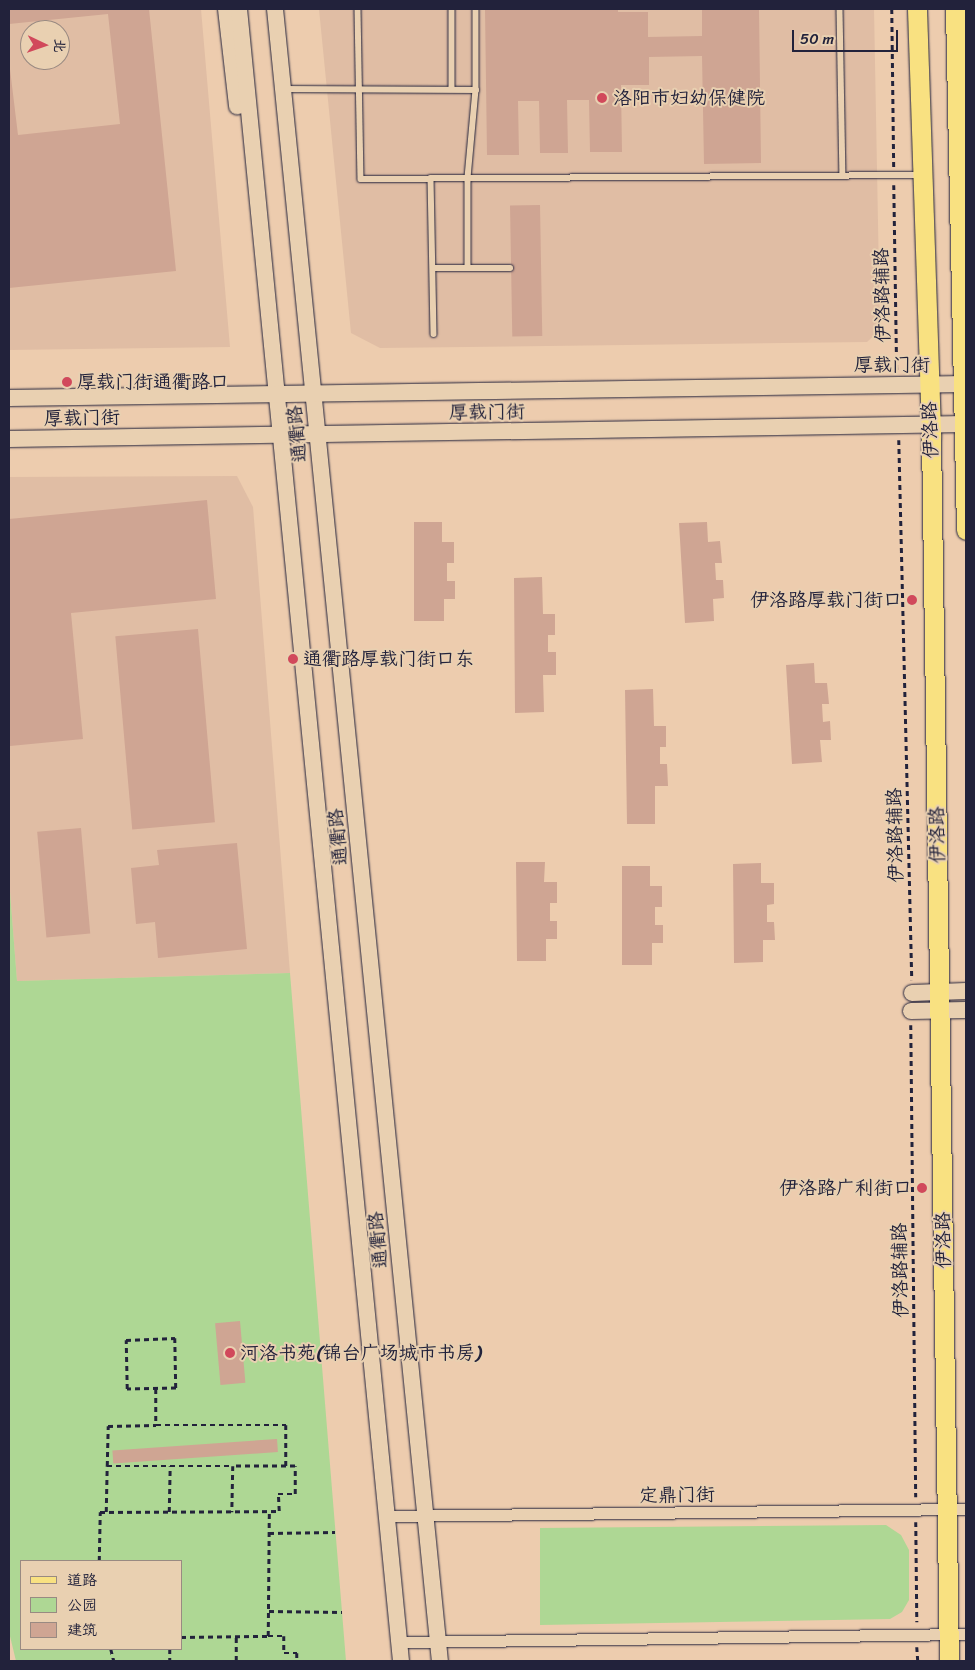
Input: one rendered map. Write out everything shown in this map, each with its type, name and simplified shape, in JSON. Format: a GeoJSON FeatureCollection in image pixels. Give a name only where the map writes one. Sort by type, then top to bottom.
{"type":"FeatureCollection","features":[{"type":"Feature","properties":{"kind":"main road","name":"伊洛路"},"geometry":{"type":"LineString","coordinates":[[917,9],[930,425],[940,992],[946,1509],[957,1634],[949,1661]]}},
{"type":"Feature","properties":{"kind":"main road","name":"伊洛路"},"geometry":{"type":"LineString","coordinates":[[955,9],[965,384],[966,530]]}},
{"type":"Feature","properties":{"kind":"street"},"geometry":{"type":"LineString","coordinates":[[226,9],[275,395]]}},
{"type":"Feature","properties":{"kind":"street","name":"通衢路"},"geometry":{"type":"LineString","coordinates":[[238,9],[279,436],[389,1516],[401,1661]]}},
{"type":"Feature","properties":{"kind":"street","name":"通衢路"},"geometry":{"type":"LineString","coordinates":[[274,9],[440,1661]]}},
{"type":"Feature","properties":{"kind":"street","name":"厚载门街"},"geometry":{"type":"LineString","coordinates":[[9,398],[965,384]]}},
{"type":"Feature","properties":{"kind":"street","name":"厚载门街"},"geometry":{"type":"LineString","coordinates":[[9,439],[965,424]]}},
{"type":"Feature","properties":{"kind":"street"},"geometry":{"type":"LineString","coordinates":[[912,993],[966,991]]}},
{"type":"Feature","properties":{"kind":"street"},"geometry":{"type":"LineString","coordinates":[[911,1011],[966,1010]]}},
{"type":"Feature","properties":{"kind":"street","name":"定鼎门街"},"geometry":{"type":"LineString","coordinates":[[389,1516],[966,1509]]}},
{"type":"Feature","properties":{"kind":"street"},"geometry":{"type":"LineString","coordinates":[[400,1642],[957,1634]]}},
{"type":"Feature","properties":{"kind":"lane"},"geometry":{"type":"LineString","coordinates":[[358,9],[361,179],[921,175]]}},
{"type":"Feature","properties":{"kind":"lane"},"geometry":{"type":"LineString","coordinates":[[452,9],[452,89]]}},
{"type":"Feature","properties":{"kind":"lane"},"geometry":{"type":"LineString","coordinates":[[468,268],[468,178],[476,90],[476,9]]}},
{"type":"Feature","properties":{"kind":"lane"},"geometry":{"type":"LineString","coordinates":[[840,9],[843,176]]}},
{"type":"Feature","properties":{"kind":"lane"},"geometry":{"type":"LineString","coordinates":[[282,89],[476,90]]}},
{"type":"Feature","properties":{"kind":"lane"},"geometry":{"type":"LineString","coordinates":[[431,178],[434,334]]}},
{"type":"Feature","properties":{"kind":"lane"},"geometry":{"type":"LineString","coordinates":[[433,268],[510,268]]}},
{"type":"Feature","properties":{"kind":"path","name":"伊洛路辅路"},"geometry":{"type":"LineString","coordinates":[[892,9],[897,385]]}},
{"type":"Feature","properties":{"kind":"path","name":"伊洛路辅路"},"geometry":{"type":"LineString","coordinates":[[899,426],[912,993]]}},
{"type":"Feature","properties":{"kind":"path","name":"伊洛路辅路"},"geometry":{"type":"LineString","coordinates":[[911,1011],[916,1635],[918,1661]]}},
{"type":"Feature","properties":{"kind":"path"},"geometry":{"type":"LineString","coordinates":[[175,1338],[176,1388],[156,1389],[128,1389],[126,1340],[175,1338]]}},
{"type":"Feature","properties":{"kind":"path"},"geometry":{"type":"LineString","coordinates":[[156,1389],[156,1425]]}},
{"type":"Feature","properties":{"kind":"path"},"geometry":{"type":"LineString","coordinates":[[106,1512],[108,1426],[286,1425],[286,1466]]}},
{"type":"Feature","properties":{"kind":"path"},"geometry":{"type":"LineString","coordinates":[[99,1560],[100,1512],[269,1512],[279,1511],[278,1494],[295,1494],[295,1466],[107,1466]]}},
{"type":"Feature","properties":{"kind":"path"},"geometry":{"type":"LineString","coordinates":[[169,1512],[170,1466]]}},
{"type":"Feature","properties":{"kind":"path"},"geometry":{"type":"LineString","coordinates":[[232,1512],[233,1466]]}},
{"type":"Feature","properties":{"kind":"path"},"geometry":{"type":"LineString","coordinates":[[268,1636],[269,1512]]}},
{"type":"Feature","properties":{"kind":"path"},"geometry":{"type":"LineString","coordinates":[[269,1533],[335,1532]]}},
{"type":"Feature","properties":{"kind":"path"},"geometry":{"type":"LineString","coordinates":[[268,1611],[342,1612]]}},
{"type":"Feature","properties":{"kind":"path"},"geometry":{"type":"LineString","coordinates":[[182,1637],[284,1636],[284,1653],[297,1653],[297,1661]]}},
{"type":"Feature","properties":{"kind":"path"},"geometry":{"type":"LineString","coordinates":[[236,1637],[236,1661]]}},
{"type":"Feature","properties":{"kind":"shaded area"},"geometry":{"type":"Polygon","coordinates":[[[9,9],[201,9],[230,347],[9,350],[9,9]]]}},
{"type":"Feature","properties":{"kind":"shaded area","name":"洛阳市妇幼保健院"},"geometry":{"type":"Polygon","coordinates":[[[319,9],[874,9],[880,330],[867,342],[380,348],[351,333],[319,9]]]}},
{"type":"Feature","properties":{"kind":"shaded area"},"geometry":{"type":"Polygon","coordinates":[[[237,476],[253,507],[290,973],[17,981],[9,879],[9,477],[237,476]]]}},
{"type":"Feature","properties":{"kind":"green space"},"geometry":{"type":"Polygon","coordinates":[[[9,879],[17,981],[290,973],[346,1661],[16,1661],[9,1632],[9,879]]]}},
{"type":"Feature","properties":{"kind":"green space"},"geometry":{"type":"Polygon","coordinates":[[[886,1525],[901,1535],[909,1550],[909,1600],[902,1612],[890,1619],[540,1625],[540,1528],[886,1525]]]}},
{"type":"Feature","properties":{"kind":"building"},"geometry":{"type":"Polygon","coordinates":[[[9,9],[149,9],[176,271],[9,288],[9,61],[18,135],[120,124],[108,14],[49,20],[20,20],[20,23],[9,24],[9,9]]]}},
{"type":"Feature","properties":{"kind":"building"},"geometry":{"type":"Polygon","coordinates":[[[485,9],[618,9],[618,12],[648,12],[648,37],[702,36],[702,9],[759,9],[761,163],[704,164],[702,56],[649,57],[649,85],[621,85],[622,152],[590,152],[589,100],[567,100],[568,153],[540,153],[539,101],[518,101],[519,155],[487,155],[485,9]]]}},
{"type":"Feature","properties":{"kind":"building"},"geometry":{"type":"Polygon","coordinates":[[[540,205],[542,336],[512,337],[510,206],[540,205]]]}},
{"type":"Feature","properties":{"kind":"building"},"geometry":{"type":"Polygon","coordinates":[[[207,500],[216,599],[71,613],[83,739],[10,746],[9,519],[207,500]]]}},
{"type":"Feature","properties":{"kind":"building"},"geometry":{"type":"Polygon","coordinates":[[[414,522],[442,522],[442,542],[454,542],[454,563],[447,563],[447,581],[455,581],[455,599],[444,599],[444,621],[414,621],[414,522]]]}},
{"type":"Feature","properties":{"kind":"building"},"geometry":{"type":"Polygon","coordinates":[[[707,522],[708,542],[720,541],[722,563],[715,563],[716,580],[723,580],[724,598],[713,599],[714,621],[685,623],[679,523],[707,522]]]}},
{"type":"Feature","properties":{"kind":"building"},"geometry":{"type":"Polygon","coordinates":[[[542,577],[543,614],[555,614],[555,635],[548,635],[548,652],[556,652],[556,675],[543,675],[544,712],[515,713],[514,578],[542,577]]]}},
{"type":"Feature","properties":{"kind":"building"},"geometry":{"type":"Polygon","coordinates":[[[198,629],[215,822],[132,829],[115,636],[198,629]]]}},
{"type":"Feature","properties":{"kind":"building"},"geometry":{"type":"Polygon","coordinates":[[[814,663],[815,683],[827,683],[829,704],[822,704],[823,722],[830,721],[831,740],[820,740],[822,762],[792,764],[786,665],[814,663]]]}},
{"type":"Feature","properties":{"kind":"building"},"geometry":{"type":"Polygon","coordinates":[[[653,689],[654,726],[666,726],[666,747],[660,747],[660,764],[667,764],[668,786],[655,786],[655,824],[627,824],[625,690],[653,689]]]}},
{"type":"Feature","properties":{"kind":"building"},"geometry":{"type":"Polygon","coordinates":[[[81,828],[90,934],[46,937],[37,832],[81,828]]]}},
{"type":"Feature","properties":{"kind":"building"},"geometry":{"type":"Polygon","coordinates":[[[237,843],[247,949],[158,958],[155,922],[136,924],[131,868],[159,865],[157,850],[237,843]]]}},
{"type":"Feature","properties":{"kind":"building"},"geometry":{"type":"Polygon","coordinates":[[[516,862],[545,862],[544,882],[557,882],[557,903],[550,903],[550,921],[557,921],[557,939],[546,939],[546,961],[517,961],[516,862]]]}},
{"type":"Feature","properties":{"kind":"building"},"geometry":{"type":"Polygon","coordinates":[[[761,863],[761,883],[774,883],[774,904],[767,905],[767,922],[774,922],[775,940],[763,940],[763,962],[734,963],[733,864],[761,863]]]}},
{"type":"Feature","properties":{"kind":"building"},"geometry":{"type":"Polygon","coordinates":[[[622,866],[650,866],[650,886],[662,886],[662,907],[655,907],[655,925],[663,925],[663,943],[652,943],[652,965],[622,965],[622,866]]]}},
{"type":"Feature","properties":{"kind":"building","name":"河洛书苑(锦台广场城市书房)"},"geometry":{"type":"Polygon","coordinates":[[[240,1321],[245,1383],[220,1385],[215,1323],[240,1321]]]}},
{"type":"Feature","properties":{"kind":"building"},"geometry":{"type":"Polygon","coordinates":[[[277,1439],[278,1452],[113,1463],[112,1451],[277,1439]]]}},
{"type":"Feature","properties":{"kind":"place","name":"洛阳市妇幼保健院"},"geometry":{"type":"Point","coordinates":[602,98]}},
{"type":"Feature","properties":{"kind":"place","name":"厚载门街通衢路口"},"geometry":{"type":"Point","coordinates":[67,382]}},
{"type":"Feature","properties":{"kind":"place","name":"伊洛路厚载门街口"},"geometry":{"type":"Point","coordinates":[912,600]}},
{"type":"Feature","properties":{"kind":"place","name":"通衢路厚载门街口东"},"geometry":{"type":"Point","coordinates":[293,659]}},
{"type":"Feature","properties":{"kind":"place","name":"伊洛路广利街口"},"geometry":{"type":"Point","coordinates":[922,1188]}},
{"type":"Feature","properties":{"kind":"place","name":"河洛书苑(锦台广场城市书房)"},"geometry":{"type":"Point","coordinates":[230,1353]}}]}
